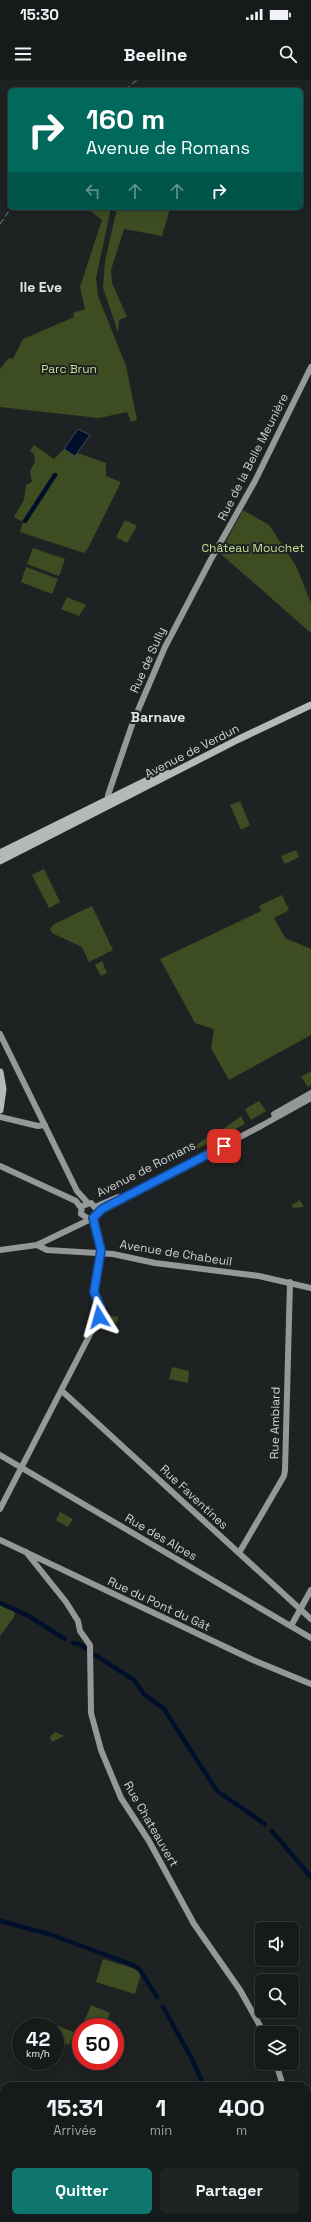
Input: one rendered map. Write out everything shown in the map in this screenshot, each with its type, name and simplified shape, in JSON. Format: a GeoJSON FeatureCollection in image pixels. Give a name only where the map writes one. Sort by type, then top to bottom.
{"type":"FeatureCollection","features":[{"type":"Feature","properties":{"kind":"main road","name":"Avenue de Verdun"},"geometry":{"type":"LineString","coordinates":[[0,853],[311,700]]}},
{"type":"Feature","properties":{"kind":"main road","name":"Avenue de Verdun"},"geometry":{"type":"LineString","coordinates":[[0,861],[100,812],[232,743],[311,705]]}},
{"type":"Feature","properties":{"kind":"main road"},"geometry":{"type":"LineString","coordinates":[[0,1072],[3,1089],[0,1110]]}},
{"type":"Feature","properties":{"kind":"street","name":"Rue de la Belle Meunière"},"geometry":{"type":"LineString","coordinates":[[213,556],[253,486],[311,367]]}},
{"type":"Feature","properties":{"kind":"street","name":"Rue de Sully"},"geometry":{"type":"LineString","coordinates":[[108,801],[108,795],[133,722],[150,681],[165,647],[213,556]]}},
{"type":"Feature","properties":{"kind":"street","name":"Avenue de Verdun"},"geometry":{"type":"LineString","coordinates":[[100,812],[108,801]]}},
{"type":"Feature","properties":{"kind":"street"},"geometry":{"type":"LineString","coordinates":[[0,1034],[77,1192],[88,1203],[93,1216],[101,1253],[94,1292],[101,1308],[99,1317],[0,1509]]}},
{"type":"Feature","properties":{"kind":"street","name":"Avenue de Romans"},"geometry":{"type":"LineString","coordinates":[[93,1216],[138,1186],[311,1093]]}},
{"type":"Feature","properties":{"kind":"street","name":"Avenue de Romans"},"geometry":{"type":"LineString","coordinates":[[37,1245],[311,1098]]}},
{"type":"Feature","properties":{"kind":"street"},"geometry":{"type":"LineString","coordinates":[[0,1117],[38,1126],[45,1125]]}},
{"type":"Feature","properties":{"kind":"street"},"geometry":{"type":"LineString","coordinates":[[0,1166],[76,1201],[81,1208],[82,1216],[93,1216]]}},
{"type":"Feature","properties":{"kind":"street"},"geometry":{"type":"LineString","coordinates":[[76,1201],[77,1192]]}},
{"type":"Feature","properties":{"kind":"street"},"geometry":{"type":"LineString","coordinates":[[81,1208],[88,1203]]}},
{"type":"Feature","properties":{"kind":"street"},"geometry":{"type":"LineString","coordinates":[[0,1250],[37,1245]]}},
{"type":"Feature","properties":{"kind":"street","name":"Avenue de Chabeuil"},"geometry":{"type":"LineString","coordinates":[[37,1245],[52,1250],[101,1253],[155,1263],[266,1277],[311,1288]]}},
{"type":"Feature","properties":{"kind":"street","name":"Rue Amblard"},"geometry":{"type":"LineString","coordinates":[[239,1553],[284,1476],[290,1282]]}},
{"type":"Feature","properties":{"kind":"street","name":"Rue Faventines"},"geometry":{"type":"LineString","coordinates":[[62,1391],[311,1619]]}},
{"type":"Feature","properties":{"kind":"street","name":"Rue des Alpes"},"geometry":{"type":"LineString","coordinates":[[0,1455],[311,1638]]}},
{"type":"Feature","properties":{"kind":"street","name":"Rue du Pont du Gât"},"geometry":{"type":"LineString","coordinates":[[0,1540],[252,1660],[311,1684]]}},
{"type":"Feature","properties":{"kind":"street","name":"Rue Chateauvert"},"geometry":{"type":"LineString","coordinates":[[26,1552],[66,1602],[78,1621],[80,1631],[91,1649],[91,1713],[96,1736],[113,1782],[126,1807],[149,1841],[194,1924],[240,1990],[260,2026]]}},
{"type":"Feature","properties":{"kind":"street"},"geometry":{"type":"LineString","coordinates":[[291,1626],[311,1590]]}},
{"type":"Feature","properties":{"kind":"street"},"geometry":{"type":"LineString","coordinates":[[278,2070],[282,2082]]}},
{"type":"Feature","properties":{"kind":"green space","name":"Parc Brun"},"geometry":{"type":"Polygon","coordinates":[[[92,210],[111,210],[96,278],[98,296],[126,366],[137,420],[131,422],[127,412],[99,418],[0,407],[0,369],[9,358],[13,359],[23,339],[74,317],[73,313],[85,309],[80,287],[102,220],[92,212],[92,210]]]}},
{"type":"Feature","properties":{"kind":"green space"},"geometry":{"type":"Polygon","coordinates":[[[117,210],[170,210],[162,236],[124,229],[111,270],[112,283],[127,317],[119,320],[118,332],[103,288],[105,262],[117,210]]]}},
{"type":"Feature","properties":{"kind":"green space"},"geometry":{"type":"Polygon","coordinates":[[[34,445],[54,459],[64,449],[75,456],[78,453],[106,463],[106,476],[121,482],[88,548],[84,553],[20,532],[23,522],[14,517],[24,500],[26,485],[32,482],[30,471],[35,462],[34,454],[30,451],[34,445]]]}},
{"type":"Feature","properties":{"kind":"green space","name":"Château Mouchet"},"geometry":{"type":"Polygon","coordinates":[[[243,510],[269,525],[296,566],[311,603],[311,633],[221,554],[221,550],[243,510]]]}},
{"type":"Feature","properties":{"kind":"green space"},"geometry":{"type":"Polygon","coordinates":[[[125,520],[137,526],[127,543],[116,537],[125,520]]]}},
{"type":"Feature","properties":{"kind":"green space"},"geometry":{"type":"Polygon","coordinates":[[[33,548],[65,559],[59,576],[27,564],[33,548]]]}},
{"type":"Feature","properties":{"kind":"green space"},"geometry":{"type":"Polygon","coordinates":[[[26,567],[58,579],[52,594],[21,582],[26,567]]]}},
{"type":"Feature","properties":{"kind":"green space"},"geometry":{"type":"Polygon","coordinates":[[[67,597],[86,605],[79,616],[61,609],[67,597]]]}},
{"type":"Feature","properties":{"kind":"green space"},"geometry":{"type":"Polygon","coordinates":[[[240,801],[250,825],[241,830],[230,805],[240,801]]]}},
{"type":"Feature","properties":{"kind":"green space"},"geometry":{"type":"Polygon","coordinates":[[[296,850],[299,857],[285,864],[281,856],[296,850]]]}},
{"type":"Feature","properties":{"kind":"green space"},"geometry":{"type":"Polygon","coordinates":[[[44,869],[60,902],[49,908],[32,875],[44,869]]]}},
{"type":"Feature","properties":{"kind":"green space"},"geometry":{"type":"Polygon","coordinates":[[[282,895],[289,910],[274,918],[285,938],[311,949],[311,1035],[229,1080],[211,1048],[214,1029],[195,1023],[160,959],[261,911],[259,906],[282,895]]]}},
{"type":"Feature","properties":{"kind":"green space"},"geometry":{"type":"Polygon","coordinates":[[[92,906],[113,950],[89,962],[82,947],[52,933],[50,929],[54,924],[92,906]]]}},
{"type":"Feature","properties":{"kind":"green space"},"geometry":{"type":"Polygon","coordinates":[[[102,961],[107,973],[101,976],[95,965],[102,961]]]}},
{"type":"Feature","properties":{"kind":"green space"},"geometry":{"type":"Polygon","coordinates":[[[311,1071],[311,1085],[308,1087],[301,1077],[311,1071]]]}},
{"type":"Feature","properties":{"kind":"green space"},"geometry":{"type":"Polygon","coordinates":[[[259,1101],[266,1111],[251,1120],[245,1109],[259,1101]]]}},
{"type":"Feature","properties":{"kind":"green space"},"geometry":{"type":"Polygon","coordinates":[[[241,1116],[245,1124],[197,1149],[195,1146],[207,1137],[210,1139],[241,1116]]]}},
{"type":"Feature","properties":{"kind":"green space"},"geometry":{"type":"Polygon","coordinates":[[[300,1200],[304,1207],[293,1208],[292,1205],[300,1200]]]}},
{"type":"Feature","properties":{"kind":"green space"},"geometry":{"type":"Polygon","coordinates":[[[104,1314],[118,1317],[117,1323],[101,1320],[104,1314]]]}},
{"type":"Feature","properties":{"kind":"green space"},"geometry":{"type":"Polygon","coordinates":[[[172,1367],[189,1371],[188,1383],[169,1379],[172,1367]]]}},
{"type":"Feature","properties":{"kind":"green space"},"geometry":{"type":"Polygon","coordinates":[[[60,1512],[73,1519],[68,1527],[56,1520],[60,1512]]]}},
{"type":"Feature","properties":{"kind":"green space"},"geometry":{"type":"Polygon","coordinates":[[[0,1604],[15,1610],[14,1617],[0,1636],[0,1604]]]}},
{"type":"Feature","properties":{"kind":"green space"},"geometry":{"type":"Polygon","coordinates":[[[55,1732],[64,1736],[52,1742],[50,1737],[55,1732]]]}},
{"type":"Feature","properties":{"kind":"green space"},"geometry":{"type":"Polygon","coordinates":[[[103,1959],[142,1971],[135,1994],[96,1982],[103,1959]]]}},
{"type":"Feature","properties":{"kind":"green space"},"geometry":{"type":"Polygon","coordinates":[[[91,2005],[110,2013],[108,2018],[86,2018],[91,2005]]]}},
{"type":"Feature","properties":{"kind":"green space"},"geometry":{"type":"Polygon","coordinates":[[[64,2028],[72,2031],[72,2037],[69,2045],[64,2043],[64,2028]]]}},
{"type":"Feature","properties":{"kind":"water"},"geometry":{"type":"Polygon","coordinates":[[[78,429],[90,435],[75,456],[64,449],[78,429]]]}},
{"type":"Feature","properties":{"kind":"waterway"},"geometry":{"type":"LineString","coordinates":[[68,459],[77,458]]}},
{"type":"Feature","properties":{"kind":"waterway"},"geometry":{"type":"LineString","coordinates":[[25,521],[55,475]]}},
{"type":"Feature","properties":{"kind":"waterway"},"geometry":{"type":"LineString","coordinates":[[0,1603],[27,1615],[65,1639]]}},
{"type":"Feature","properties":{"kind":"waterway"},"geometry":{"type":"LineString","coordinates":[[73,1643],[79,1644],[86,1649]]}},
{"type":"Feature","properties":{"kind":"waterway"},"geometry":{"type":"LineString","coordinates":[[95,1655],[134,1680],[144,1694],[164,1709],[217,1791],[265,1824]]}},
{"type":"Feature","properties":{"kind":"waterway"},"geometry":{"type":"LineString","coordinates":[[272,1831],[311,1877]]}},
{"type":"Feature","properties":{"kind":"waterway"},"geometry":{"type":"LineString","coordinates":[[0,1921],[49,1934],[133,1965],[140,1970],[157,1997]]}},
{"type":"Feature","properties":{"kind":"waterway"},"geometry":{"type":"LineString","coordinates":[[163,2007],[191,2057],[202,2082]]}},
{"type":"Feature","properties":{"kind":"railway"},"geometry":{"type":"LineString","coordinates":[[127,88],[137,80]]}},
{"type":"Feature","properties":{"kind":"railway"},"geometry":{"type":"LineString","coordinates":[[0,224],[10,210]]}},
{"type":"Feature","properties":{"kind":"district","name":"Ile Eve"},"geometry":{"type":"Point","coordinates":[41,287]}},
{"type":"Feature","properties":{"kind":"district","name":"Barnave"},"geometry":{"type":"Point","coordinates":[158,717]}},
{"type":"Feature","properties":{"kind":"route"},"geometry":{"type":"LineString","coordinates":[[99,1317],[101,1308],[94,1292],[101,1247],[93,1218],[102,1209],[224,1146]]}}]}
